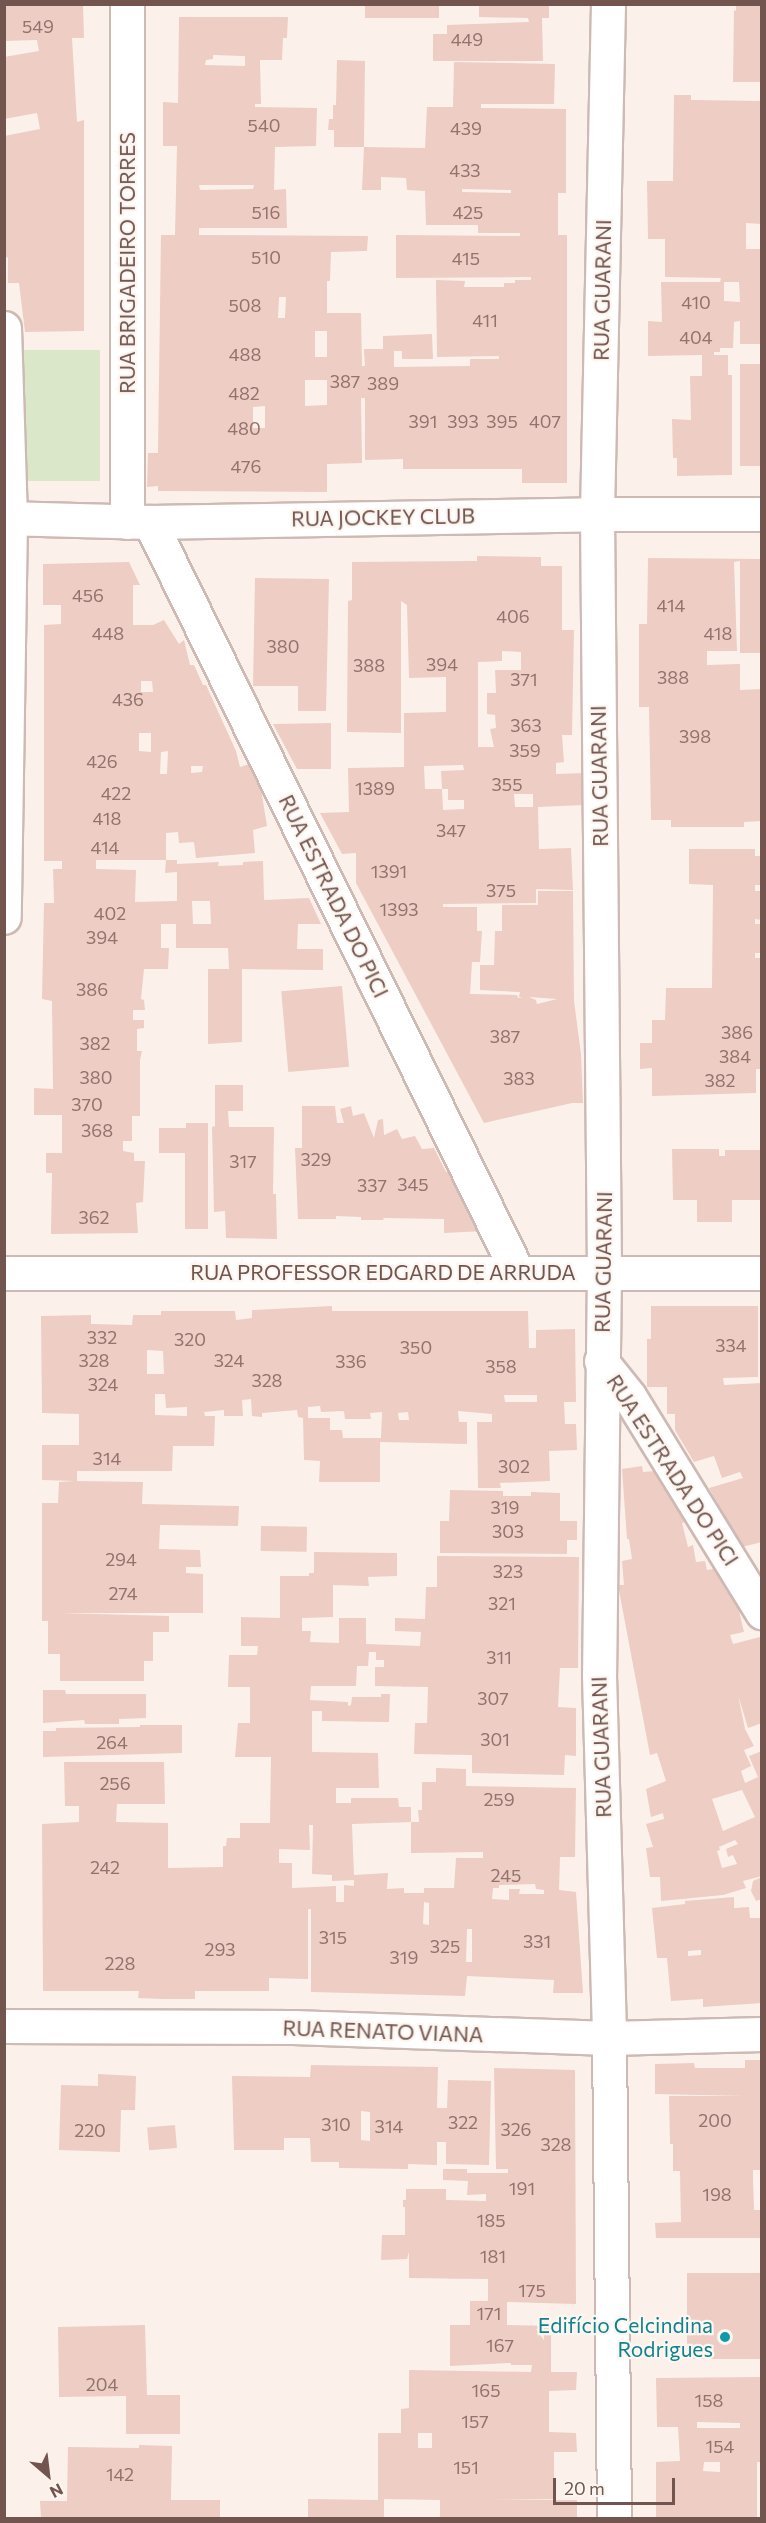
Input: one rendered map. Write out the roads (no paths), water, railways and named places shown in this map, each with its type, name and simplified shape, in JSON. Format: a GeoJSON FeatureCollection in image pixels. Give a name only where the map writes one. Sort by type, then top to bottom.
{"type":"FeatureCollection","features":[{"type":"Feature","properties":{"kind":"street","name":"RUA BRIGADEIRO TORRES"},"geometry":{"type":"LineString","coordinates":[[127,4],[139,522]]}},
{"type":"Feature","properties":{"kind":"street","name":"RUA GUARANI"},"geometry":{"type":"LineString","coordinates":[[608,4],[597,514],[604,1271],[601,1361],[599,1675],[609,2038],[614,2518]]}},
{"type":"Feature","properties":{"kind":"street"},"geometry":{"type":"LineString","coordinates":[[4,328],[7,518],[4,917]]}},
{"type":"Feature","properties":{"kind":"street","name":"RUA JOCKEY CLUB"},"geometry":{"type":"LineString","coordinates":[[7,518],[139,522],[597,514],[762,514]]}},
{"type":"Feature","properties":{"kind":"street","name":"RUA ESTRADA DO PICI"},"geometry":{"type":"LineString","coordinates":[[139,522],[517,1271]]}},
{"type":"Feature","properties":{"kind":"street","name":"RUA PROFESSOR EDGARD DE ARRUDA"},"geometry":{"type":"LineString","coordinates":[[4,1273],[604,1271],[762,1273]]}},
{"type":"Feature","properties":{"kind":"street","name":"RUA ESTRADA DO PICI"},"geometry":{"type":"LineString","coordinates":[[601,1361],[635,1406],[762,1612]]}},
{"type":"Feature","properties":{"kind":"street","name":"RUA RENATO VIANA"},"geometry":{"type":"LineString","coordinates":[[4,2026],[293,2027],[609,2038],[762,2034]]}},
{"type":"Feature","properties":{"kind":"place","name":"Edifício Celcindina Rodrigues"},"geometry":{"type":"Point","coordinates":[725,2337]}}]}
